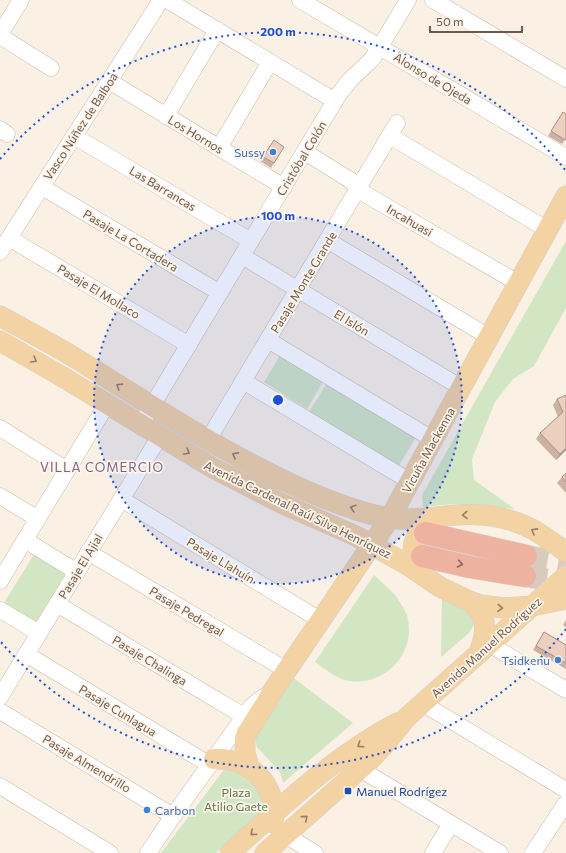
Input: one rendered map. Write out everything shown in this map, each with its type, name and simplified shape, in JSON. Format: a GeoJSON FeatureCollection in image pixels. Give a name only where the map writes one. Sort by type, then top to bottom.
{"type":"FeatureCollection","features":[{"type":"Feature","properties":{"kind":"highway"},"geometry":{"type":"LineString","coordinates":[[421,564],[526,566],[428,526]]}},
{"type":"Feature","properties":{"kind":"main road","name":"Vicuña Mackenna"},"geometry":{"type":"LineString","coordinates":[[245,725],[263,709],[286,670],[390,518],[566,196]]}},
{"type":"Feature","properties":{"kind":"main road","name":"Avenida Cardenal Raúl Silva Henríquez"},"geometry":{"type":"LineString","coordinates":[[0,316],[72,356],[208,440],[286,482],[319,496],[362,511],[390,518],[415,519],[428,526],[456,515],[470,514],[498,517],[530,528],[566,552]]}},
{"type":"Feature","properties":{"kind":"main road","name":"Avenida Cardenal Raúl Silva Henríquez"},"geometry":{"type":"LineString","coordinates":[[0,341],[142,424],[213,468],[248,487],[309,516],[350,533],[395,557],[421,564],[440,587],[468,601],[497,608],[518,608],[566,598]]}},
{"type":"Feature","properties":{"kind":"main road"},"geometry":{"type":"LineString","coordinates":[[421,564],[416,566],[413,557],[413,546],[420,530],[426,523],[428,526]]}},
{"type":"Feature","properties":{"kind":"main road","name":"Avenida Manuel Rodríguez"},"geometry":{"type":"LineString","coordinates":[[264,853],[360,769],[385,744],[406,718],[566,576]]}},
{"type":"Feature","properties":{"kind":"main road"},"geometry":{"type":"LineString","coordinates":[[468,601],[479,610],[482,616],[485,635],[484,648]]}},
{"type":"Feature","properties":{"kind":"main road","name":"Avenida Manuel Rodríguez"},"geometry":{"type":"LineString","coordinates":[[230,853],[332,765],[359,745],[406,718]]}},
{"type":"Feature","properties":{"kind":"main road"},"geometry":{"type":"LineString","coordinates":[[245,725],[245,752],[249,767]]}},
{"type":"Feature","properties":{"kind":"main road"},"geometry":{"type":"LineString","coordinates":[[217,761],[239,762],[249,767],[265,784],[272,798],[275,813],[272,831],[264,853]]}},
{"type":"Feature","properties":{"kind":"street"},"geometry":{"type":"LineString","coordinates":[[21,0],[0,35],[51,68]]}},
{"type":"Feature","properties":{"kind":"street","name":"Vasco Núñez de Balboa"},"geometry":{"type":"LineString","coordinates":[[0,252],[161,0]]}},
{"type":"Feature","properties":{"kind":"street"},"geometry":{"type":"LineString","coordinates":[[167,0],[335,101]]}},
{"type":"Feature","properties":{"kind":"street","name":"Alonso de Ojeda"},"geometry":{"type":"LineString","coordinates":[[300,0],[566,157]]}},
{"type":"Feature","properties":{"kind":"street","name":"Cristóbal Colón"},"geometry":{"type":"LineString","coordinates":[[142,424],[335,101],[350,80],[372,59],[380,48],[408,0]]}},
{"type":"Feature","properties":{"kind":"street"},"geometry":{"type":"LineString","coordinates":[[433,0],[566,79]]}},
{"type":"Feature","properties":{"kind":"street"},"geometry":{"type":"LineString","coordinates":[[166,116],[217,30]]}},
{"type":"Feature","properties":{"kind":"street"},"geometry":{"type":"LineString","coordinates":[[219,148],[270,62]]}},
{"type":"Feature","properties":{"kind":"street","name":"Los Hornos"},"geometry":{"type":"LineString","coordinates":[[109,81],[284,187]]}},
{"type":"Feature","properties":{"kind":"street","name":"Pasaje Monte Grande"},"geometry":{"type":"LineString","coordinates":[[208,440],[393,130],[548,230]]}},
{"type":"Feature","properties":{"kind":"street","name":"Las Barrancas"},"geometry":{"type":"LineString","coordinates":[[74,136],[251,241]]}},
{"type":"Feature","properties":{"kind":"street","name":"Incahuasi"},"geometry":{"type":"LineString","coordinates":[[305,152],[350,180],[365,194],[518,283]]}},
{"type":"Feature","properties":{"kind":"street","name":"Pasaje La Cortadera"},"geometry":{"type":"LineString","coordinates":[[42,187],[220,293]]}},
{"type":"Feature","properties":{"kind":"street","name":"Pasaje El Mollaco"},"geometry":{"type":"LineString","coordinates":[[9,238],[189,345]]}},
{"type":"Feature","properties":{"kind":"street"},"geometry":{"type":"LineString","coordinates":[[327,240],[489,337]]}},
{"type":"Feature","properties":{"kind":"street","name":"El Islón"},"geometry":{"type":"LineString","coordinates":[[242,256],[462,388]]}},
{"type":"Feature","properties":{"kind":"street"},"geometry":{"type":"LineString","coordinates":[[268,340],[434,440]]}},
{"type":"Feature","properties":{"kind":"street"},"geometry":{"type":"LineString","coordinates":[[243,381],[410,482]]}},
{"type":"Feature","properties":{"kind":"street"},"geometry":{"type":"LineString","coordinates":[[2,574],[25,540],[107,404]]}},
{"type":"Feature","properties":{"kind":"street"},"geometry":{"type":"LineString","coordinates":[[0,428],[67,470]]}},
{"type":"Feature","properties":{"kind":"street","name":"Pasaje El Ajial"},"geometry":{"type":"LineString","coordinates":[[0,697],[160,436]]}},
{"type":"Feature","properties":{"kind":"street"},"geometry":{"type":"LineString","coordinates":[[0,496],[38,518]]}},
{"type":"Feature","properties":{"kind":"street","name":"Pasaje Llahuín"},"geometry":{"type":"LineString","coordinates":[[121,499],[320,620]]}},
{"type":"Feature","properties":{"kind":"street"},"geometry":{"type":"LineString","coordinates":[[25,540],[76,572]]}},
{"type":"Feature","properties":{"kind":"street","name":"Pasaje Pedregal"},"geometry":{"type":"LineString","coordinates":[[88,552],[286,670]]}},
{"type":"Feature","properties":{"kind":"street","name":"Pasaje Chalinga"},"geometry":{"type":"LineString","coordinates":[[57,604],[198,689],[245,725]]}},
{"type":"Feature","properties":{"kind":"street"},"geometry":{"type":"LineString","coordinates":[[0,610],[39,633]]}},
{"type":"Feature","properties":{"kind":"street"},"geometry":{"type":"LineString","coordinates":[[484,648],[566,690]]}},
{"type":"Feature","properties":{"kind":"street","name":"Pasaje Cunlagua"},"geometry":{"type":"LineString","coordinates":[[26,654],[217,761]]}},
{"type":"Feature","properties":{"kind":"street"},"geometry":{"type":"LineString","coordinates":[[422,704],[566,790]]}},
{"type":"Feature","properties":{"kind":"street","name":"Pasaje Almendrillo"},"geometry":{"type":"LineString","coordinates":[[0,711],[173,816]]}},
{"type":"Feature","properties":{"kind":"street","name":"Vicuña Mackenna"},"geometry":{"type":"LineString","coordinates":[[148,853],[173,816],[245,725]]}},
{"type":"Feature","properties":{"kind":"street","name":"Vicuña Mackenna"},"geometry":{"type":"LineString","coordinates":[[152,853],[184,817],[217,761]]}},
{"type":"Feature","properties":{"kind":"street"},"geometry":{"type":"LineString","coordinates":[[360,769],[500,853]]}},
{"type":"Feature","properties":{"kind":"street"},"geometry":{"type":"LineString","coordinates":[[0,786],[110,853]]}},
{"type":"Feature","properties":{"kind":"street"},"geometry":{"type":"LineString","coordinates":[[533,853],[566,803]]}},
{"type":"Feature","properties":{"kind":"street"},"geometry":{"type":"LineString","coordinates":[[432,853],[451,824]]}},
{"type":"Feature","properties":{"kind":"street"},"geometry":{"type":"LineString","coordinates":[[285,835],[315,853]]}},
{"type":"Feature","properties":{"kind":"green space"},"geometry":{"type":"Polygon","coordinates":[[[566,241],[566,308],[534,366],[513,379],[495,402],[472,459],[474,480],[515,509],[453,504],[423,507],[422,495],[566,241]]]}},
{"type":"Feature","properties":{"kind":"green space"},"geometry":{"type":"Polygon","coordinates":[[[281,354],[324,380],[307,409],[264,382],[281,354]]]}},
{"type":"Feature","properties":{"kind":"green space"},"geometry":{"type":"Polygon","coordinates":[[[328,381],[418,434],[398,467],[308,414],[328,381]]]}},
{"type":"Feature","properties":{"kind":"green space"},"geometry":{"type":"Polygon","coordinates":[[[36,551],[68,570],[36,622],[4,603],[36,551]]]}},
{"type":"Feature","properties":{"kind":"green space"},"geometry":{"type":"Polygon","coordinates":[[[374,575],[396,596],[407,615],[409,628],[408,641],[404,652],[398,661],[391,669],[382,675],[371,680],[360,682],[344,680],[335,676],[315,662],[374,575]]]}},
{"type":"Feature","properties":{"kind":"green space"},"geometry":{"type":"Polygon","coordinates":[[[442,598],[473,614],[474,625],[469,633],[441,657],[442,598]]]}},
{"type":"Feature","properties":{"kind":"green space"},"geometry":{"type":"Polygon","coordinates":[[[291,676],[353,723],[283,783],[280,772],[257,747],[254,735],[291,676]]]}},
{"type":"Feature","properties":{"kind":"green space","name":"Plaza Atilio Gaete"},"geometry":{"type":"Polygon","coordinates":[[[226,767],[247,774],[266,799],[261,812],[216,853],[161,853],[226,767]]]}},
{"type":"Feature","properties":{"kind":"building"},"geometry":{"type":"Polygon","coordinates":[[[563,112],[566,114],[565,140],[551,131],[563,112]]]}},
{"type":"Feature","properties":{"kind":"building"},"geometry":{"type":"Polygon","coordinates":[[[274,140],[284,147],[274,163],[263,157],[274,140]]]}},
{"type":"Feature","properties":{"kind":"building"},"geometry":{"type":"Polygon","coordinates":[[[566,395],[566,448],[560,454],[540,433],[563,412],[557,399],[566,395]]]}},
{"type":"Feature","properties":{"kind":"building"},"geometry":{"type":"Polygon","coordinates":[[[566,473],[566,482],[562,477],[566,473]]]}},
{"type":"Feature","properties":{"kind":"building","name":"Tsidkenu"},"geometry":{"type":"Polygon","coordinates":[[[544,632],[566,645],[566,663],[536,646],[544,632]]]}},
{"type":"Feature","properties":{"kind":"tunnel"},"geometry":{"type":"LineString","coordinates":[[526,556],[566,563]]}},
{"type":"Feature","properties":{"kind":"tunnel"},"geometry":{"type":"LineString","coordinates":[[525,576],[566,583]]}},
{"type":"Feature","properties":{"kind":"place","name":"Sussy"},"geometry":{"type":"Point","coordinates":[273,152]}},
{"type":"Feature","properties":{"kind":"place","name":"Tsidkenu"},"geometry":{"type":"Point","coordinates":[558,660]}},
{"type":"Feature","properties":{"kind":"place","name":"Manuel Rodrígez"},"geometry":{"type":"Point","coordinates":[348,791]}},
{"type":"Feature","properties":{"kind":"place","name":"Carbon"},"geometry":{"type":"Point","coordinates":[147,810]}},
{"type":"Feature","properties":{"kind":"district","name":"VILLA COMERCIO"},"geometry":{"type":"Point","coordinates":[102,467]}}]}
